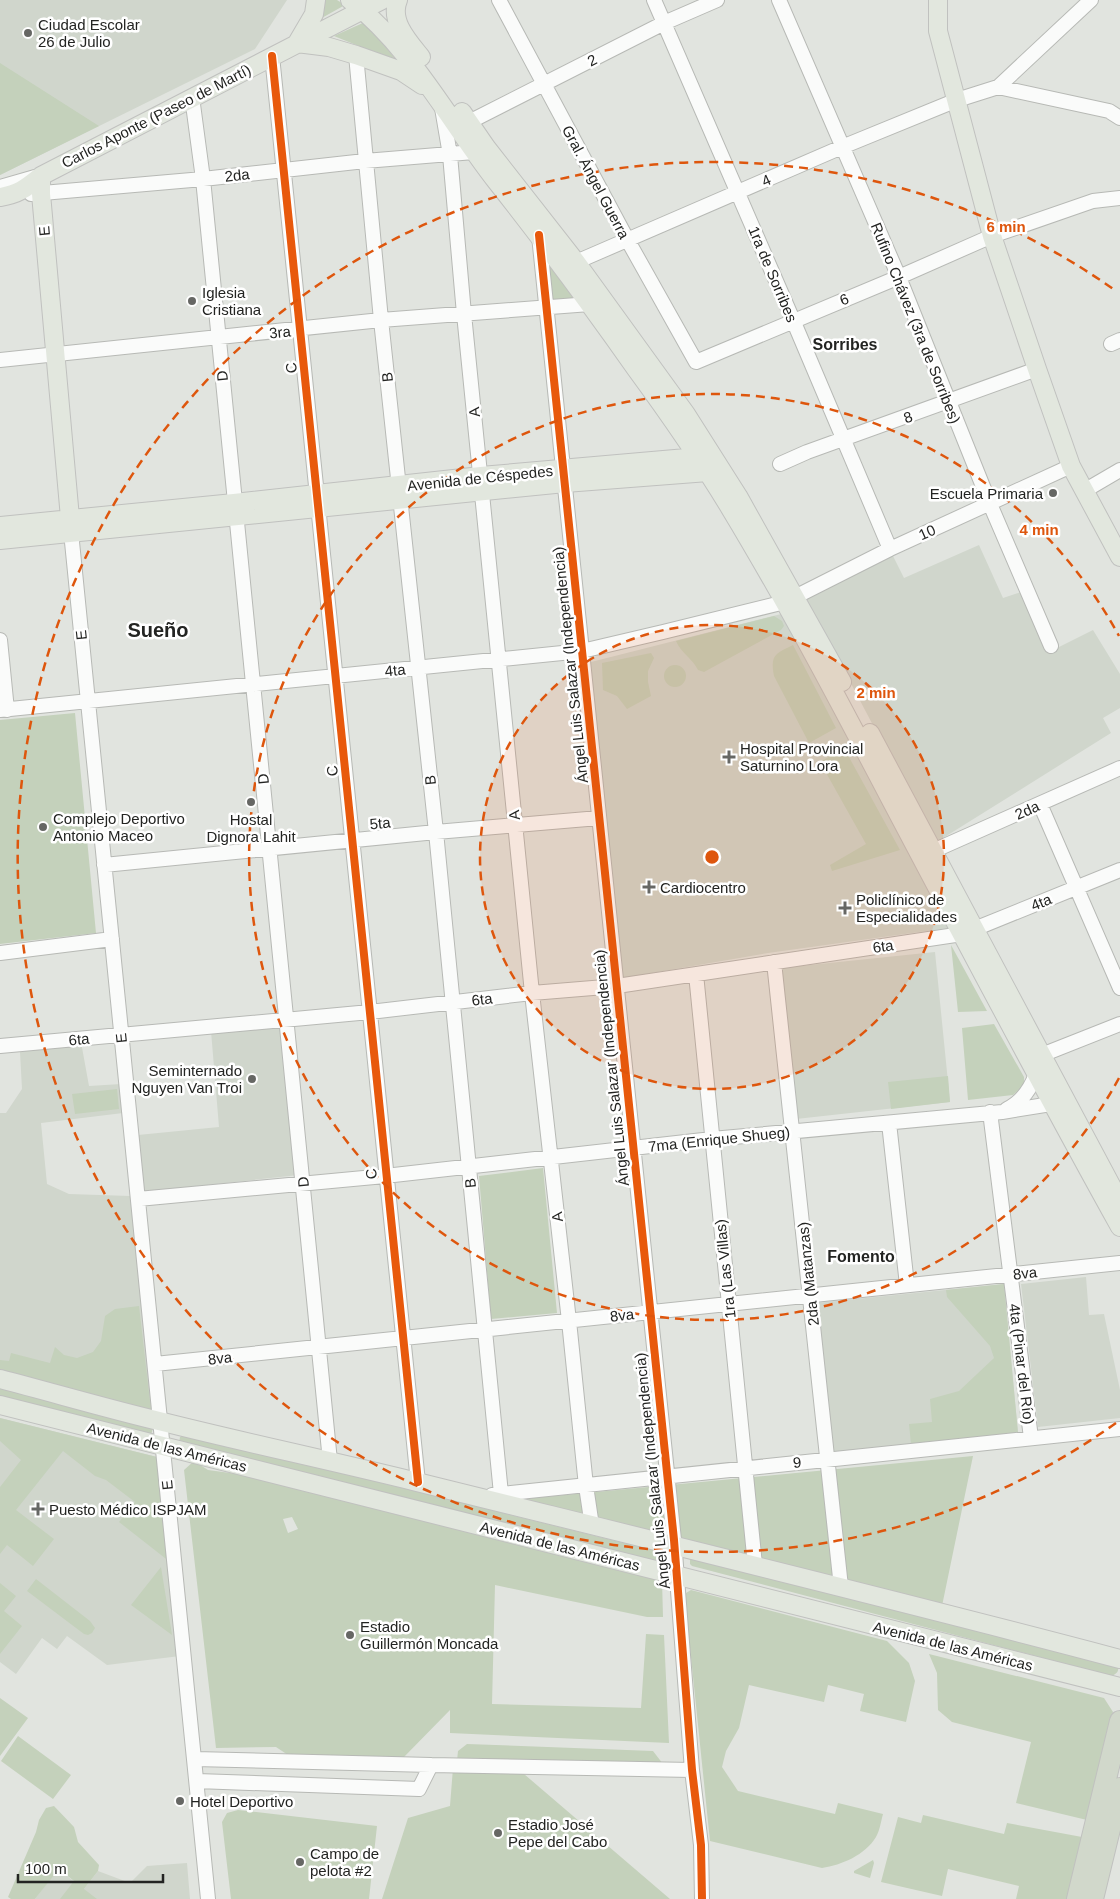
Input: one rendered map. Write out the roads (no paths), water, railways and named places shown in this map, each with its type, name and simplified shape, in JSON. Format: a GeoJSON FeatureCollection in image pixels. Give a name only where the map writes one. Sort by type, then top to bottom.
{"type":"FeatureCollection","features":[{"type":"Feature","properties":{"kind":"highway"},"geometry":{"type":"LineString","coordinates":[[1077,1899],[1120,1721]]}},
{"type":"Feature","properties":{"kind":"highway"},"geometry":{"type":"LineString","coordinates":[[1093,1899],[1120,1788]]}},
{"type":"Feature","properties":{"kind":"main road"},"geometry":{"type":"LineString","coordinates":[[316,0],[314,14],[297,43],[329,47],[400,70],[438,99]]}},
{"type":"Feature","properties":{"kind":"main road"},"geometry":{"type":"LineString","coordinates":[[398,0],[396,5],[398,24],[407,38],[528,201],[576,262],[686,414],[712,467],[790,599],[933,851],[968,931]]}},
{"type":"Feature","properties":{"kind":"main road"},"geometry":{"type":"LineString","coordinates":[[938,0],[938,31],[992,236],[1071,466],[1120,557]]}},
{"type":"Feature","properties":{"kind":"main road"},"geometry":{"type":"LineString","coordinates":[[368,3],[407,38]]}},
{"type":"Feature","properties":{"kind":"main road"},"geometry":{"type":"LineString","coordinates":[[368,3],[474,152],[590,304],[698,457]]}},
{"type":"Feature","properties":{"kind":"main road","name":"Carlos Aponte (Paseo de Martí)"},"geometry":{"type":"LineString","coordinates":[[5,193],[26,188],[41,176],[297,43],[368,3]]}},
{"type":"Feature","properties":{"kind":"main road","name":"E"},"geometry":{"type":"LineString","coordinates":[[41,176],[70,525]]}},
{"type":"Feature","properties":{"kind":"main road"},"geometry":{"type":"LineString","coordinates":[[654,462],[668,449],[674,440],[675,432],[671,418]]}},
{"type":"Feature","properties":{"kind":"main road","name":"Avenida de Céspedes"},"geometry":{"type":"LineString","coordinates":[[564,477],[654,462],[698,457],[712,467]]}},
{"type":"Feature","properties":{"kind":"main road","name":"Avenida de Céspedes"},"geometry":{"type":"LineString","coordinates":[[0,526],[70,525],[564,477],[712,467]]}},
{"type":"Feature","properties":{"kind":"main road","name":"Avenida de Céspedes"},"geometry":{"type":"LineString","coordinates":[[0,540],[70,525]]}},
{"type":"Feature","properties":{"kind":"main road"},"geometry":{"type":"LineString","coordinates":[[790,599],[968,931],[1035,1063],[1120,1202]]}},
{"type":"Feature","properties":{"kind":"main road"},"geometry":{"type":"LineString","coordinates":[[1035,1063],[1051,1104],[1120,1227]]}},
{"type":"Feature","properties":{"kind":"main road","name":"Avenida de las Américas"},"geometry":{"type":"LineString","coordinates":[[0,1379],[161,1422],[418,1482],[474,1497],[501,1499],[592,1526],[755,1565],[1120,1659]]}},
{"type":"Feature","properties":{"kind":"main road","name":"Avenida de las Américas"},"geometry":{"type":"LineString","coordinates":[[0,1405],[1120,1687]]}},
{"type":"Feature","properties":{"kind":"street","name":"Gral. Ángel Guerra"},"geometry":{"type":"LineString","coordinates":[[499,0],[627,239],[696,362]]}},
{"type":"Feature","properties":{"kind":"street","name":"1ra de Sorribes"},"geometry":{"type":"LineString","coordinates":[[654,0],[890,549]]}},
{"type":"Feature","properties":{"kind":"street","name":"2"},"geometry":{"type":"LineString","coordinates":[[469,122],[664,23],[717,0]]}},
{"type":"Feature","properties":{"kind":"street","name":"Rufino Chávez (3ra de Sorribes)"},"geometry":{"type":"LineString","coordinates":[[779,0],[898,277],[990,504],[1051,646]]}},
{"type":"Feature","properties":{"kind":"street"},"geometry":{"type":"LineString","coordinates":[[998,87],[1091,0]]}},
{"type":"Feature","properties":{"kind":"street","name":"B"},"geometry":{"type":"LineString","coordinates":[[356,55],[381,320],[436,832],[501,1499]]}},
{"type":"Feature","properties":{"kind":"street","name":"C"},"geometry":{"type":"LineString","coordinates":[[272,56],[354,840],[385,1176],[418,1482]]}},
{"type":"Feature","properties":{"kind":"street","name":"4"},"geometry":{"type":"LineString","coordinates":[[576,262],[842,147],[957,100],[998,87]]}},
{"type":"Feature","properties":{"kind":"street"},"geometry":{"type":"LineString","coordinates":[[998,87],[1109,111],[1120,118]]}},
{"type":"Feature","properties":{"kind":"street","name":"D"},"geometry":{"type":"LineString","coordinates":[[192,97],[203,179],[235,510],[288,1018],[330,1461]]}},
{"type":"Feature","properties":{"kind":"street","name":"A"},"geometry":{"type":"LineString","coordinates":[[438,99],[450,154],[464,314],[532,993],[592,1526]]}},
{"type":"Feature","properties":{"kind":"street","name":"2da"},"geometry":{"type":"LineString","coordinates":[[5,193],[41,194],[365,161],[474,152]]}},
{"type":"Feature","properties":{"kind":"street","name":"6"},"geometry":{"type":"LineString","coordinates":[[696,362],[992,236],[1093,201],[1120,198]]}},
{"type":"Feature","properties":{"kind":"street","name":"Ángel Luis Salazar (Independencia)"},"geometry":{"type":"LineString","coordinates":[[539,235],[675,1547],[692,1770],[701,1845],[702,1899]]}},
{"type":"Feature","properties":{"kind":"street","name":"3ra"},"geometry":{"type":"LineString","coordinates":[[0,360],[301,330],[381,320],[590,304]]}},
{"type":"Feature","properties":{"kind":"street","name":"8"},"geometry":{"type":"LineString","coordinates":[[780,464],[1037,369]]}},
{"type":"Feature","properties":{"kind":"street","name":"10"},"geometry":{"type":"LineString","coordinates":[[790,599],[890,549],[1071,466]]}},
{"type":"Feature","properties":{"kind":"street"},"geometry":{"type":"LineString","coordinates":[[1084,490],[1120,470]]}},
{"type":"Feature","properties":{"kind":"street","name":"E"},"geometry":{"type":"LineString","coordinates":[[70,525],[208,1899]]}},
{"type":"Feature","properties":{"kind":"street","name":"4ta"},"geometry":{"type":"LineString","coordinates":[[3,710],[582,651],[790,599]]}},
{"type":"Feature","properties":{"kind":"street"},"geometry":{"type":"LineString","coordinates":[[0,640],[3,710]]}},
{"type":"Feature","properties":{"kind":"street","name":"2da"},"geometry":{"type":"LineString","coordinates":[[933,851],[1120,768]]}},
{"type":"Feature","properties":{"kind":"street"},"geometry":{"type":"LineString","coordinates":[[1040,804],[1120,988]]}},
{"type":"Feature","properties":{"kind":"street","name":"5ta"},"geometry":{"type":"LineString","coordinates":[[104,865],[599,818]]}},
{"type":"Feature","properties":{"kind":"street","name":"4ta"},"geometry":{"type":"LineString","coordinates":[[968,931],[1120,870]]}},
{"type":"Feature","properties":{"kind":"street","name":"6ta"},"geometry":{"type":"LineString","coordinates":[[0,1046],[288,1018],[370,1012],[532,993],[617,986],[968,931]]}},
{"type":"Feature","properties":{"kind":"street"},"geometry":{"type":"LineString","coordinates":[[0,953],[112,940]]}},
{"type":"Feature","properties":{"kind":"street","name":"2da (Matanzas)"},"geometry":{"type":"LineString","coordinates":[[774,962],[841,1587]]}},
{"type":"Feature","properties":{"kind":"street","name":"1ra (Las Villas)"},"geometry":{"type":"LineString","coordinates":[[696,974],[755,1565]]}},
{"type":"Feature","properties":{"kind":"street"},"geometry":{"type":"LineString","coordinates":[[1035,1063],[1120,1024]]}},
{"type":"Feature","properties":{"kind":"street","name":"7ma (Enrique Shueg)"},"geometry":{"type":"LineString","coordinates":[[996,1112],[1015,1105],[1025,1096],[1035,1063]]}},
{"type":"Feature","properties":{"kind":"street","name":"7ma (Enrique Shueg)"},"geometry":{"type":"LineString","coordinates":[[138,1199],[303,1182],[385,1176],[550,1156],[996,1112],[1051,1104]]}},
{"type":"Feature","properties":{"kind":"street","name":"4ta (Pinar del Río)"},"geometry":{"type":"LineString","coordinates":[[996,1112],[1010,1275],[1031,1438]]}},
{"type":"Feature","properties":{"kind":"street"},"geometry":{"type":"LineString","coordinates":[[890,1123],[907,1286]]}},
{"type":"Feature","properties":{"kind":"street","name":"8va"},"geometry":{"type":"LineString","coordinates":[[155,1364],[1120,1263]]}},
{"type":"Feature","properties":{"kind":"street","name":"9"},"geometry":{"type":"LineString","coordinates":[[501,1499],[586,1486],[745,1468],[1120,1429]]}},
{"type":"Feature","properties":{"kind":"street"},"geometry":{"type":"LineString","coordinates":[[195,1759],[692,1770]]}},
{"type":"Feature","properties":{"kind":"street"},"geometry":{"type":"LineString","coordinates":[[197,1781],[419,1789],[431,1765]]}},
{"type":"Feature","properties":{"kind":"place","name":"Ciudad Escolar 26 de Julio"},"geometry":{"type":"Point","coordinates":[28,33]}},
{"type":"Feature","properties":{"kind":"place","name":"Iglesia Cristiana"},"geometry":{"type":"Point","coordinates":[192,301]}},
{"type":"Feature","properties":{"kind":"place","name":"Escuela Primaria"},"geometry":{"type":"Point","coordinates":[1053,493]}},
{"type":"Feature","properties":{"kind":"place","name":"Hospital Provincial Saturnino Lora"},"geometry":{"type":"Point","coordinates":[729,757]}},
{"type":"Feature","properties":{"kind":"place","name":"Hostal Dignora Lahit"},"geometry":{"type":"Point","coordinates":[251,802]}},
{"type":"Feature","properties":{"kind":"place","name":"Complejo Deportivo Antonio Maceo"},"geometry":{"type":"Point","coordinates":[43,827]}},
{"type":"Feature","properties":{"kind":"place","name":"Cardiocentro"},"geometry":{"type":"Point","coordinates":[649,887]}},
{"type":"Feature","properties":{"kind":"place","name":"Policlínico de Especialidades"},"geometry":{"type":"Point","coordinates":[845,908]}},
{"type":"Feature","properties":{"kind":"place","name":"Seminternado Nguyen Van Troi"},"geometry":{"type":"Point","coordinates":[252,1079]}},
{"type":"Feature","properties":{"kind":"place","name":"Puesto Médico ISPJAM"},"geometry":{"type":"Point","coordinates":[38,1509]}},
{"type":"Feature","properties":{"kind":"place","name":"Estadio Guillermón Moncada"},"geometry":{"type":"Point","coordinates":[350,1635]}},
{"type":"Feature","properties":{"kind":"place","name":"Hotel Deportivo"},"geometry":{"type":"Point","coordinates":[180,1801]}},
{"type":"Feature","properties":{"kind":"place","name":"Estadio José Pepe del Cabo"},"geometry":{"type":"Point","coordinates":[498,1833]}},
{"type":"Feature","properties":{"kind":"place","name":"Campo de pelota #2"},"geometry":{"type":"Point","coordinates":[300,1862]}},
{"type":"Feature","properties":{"kind":"district","name":"Sorribes"},"geometry":{"type":"Point","coordinates":[845,344]}},
{"type":"Feature","properties":{"kind":"district","name":"Sueño"},"geometry":{"type":"Point","coordinates":[158,630]}},
{"type":"Feature","properties":{"kind":"district","name":"Fomento"},"geometry":{"type":"Point","coordinates":[861,1256]}}]}
